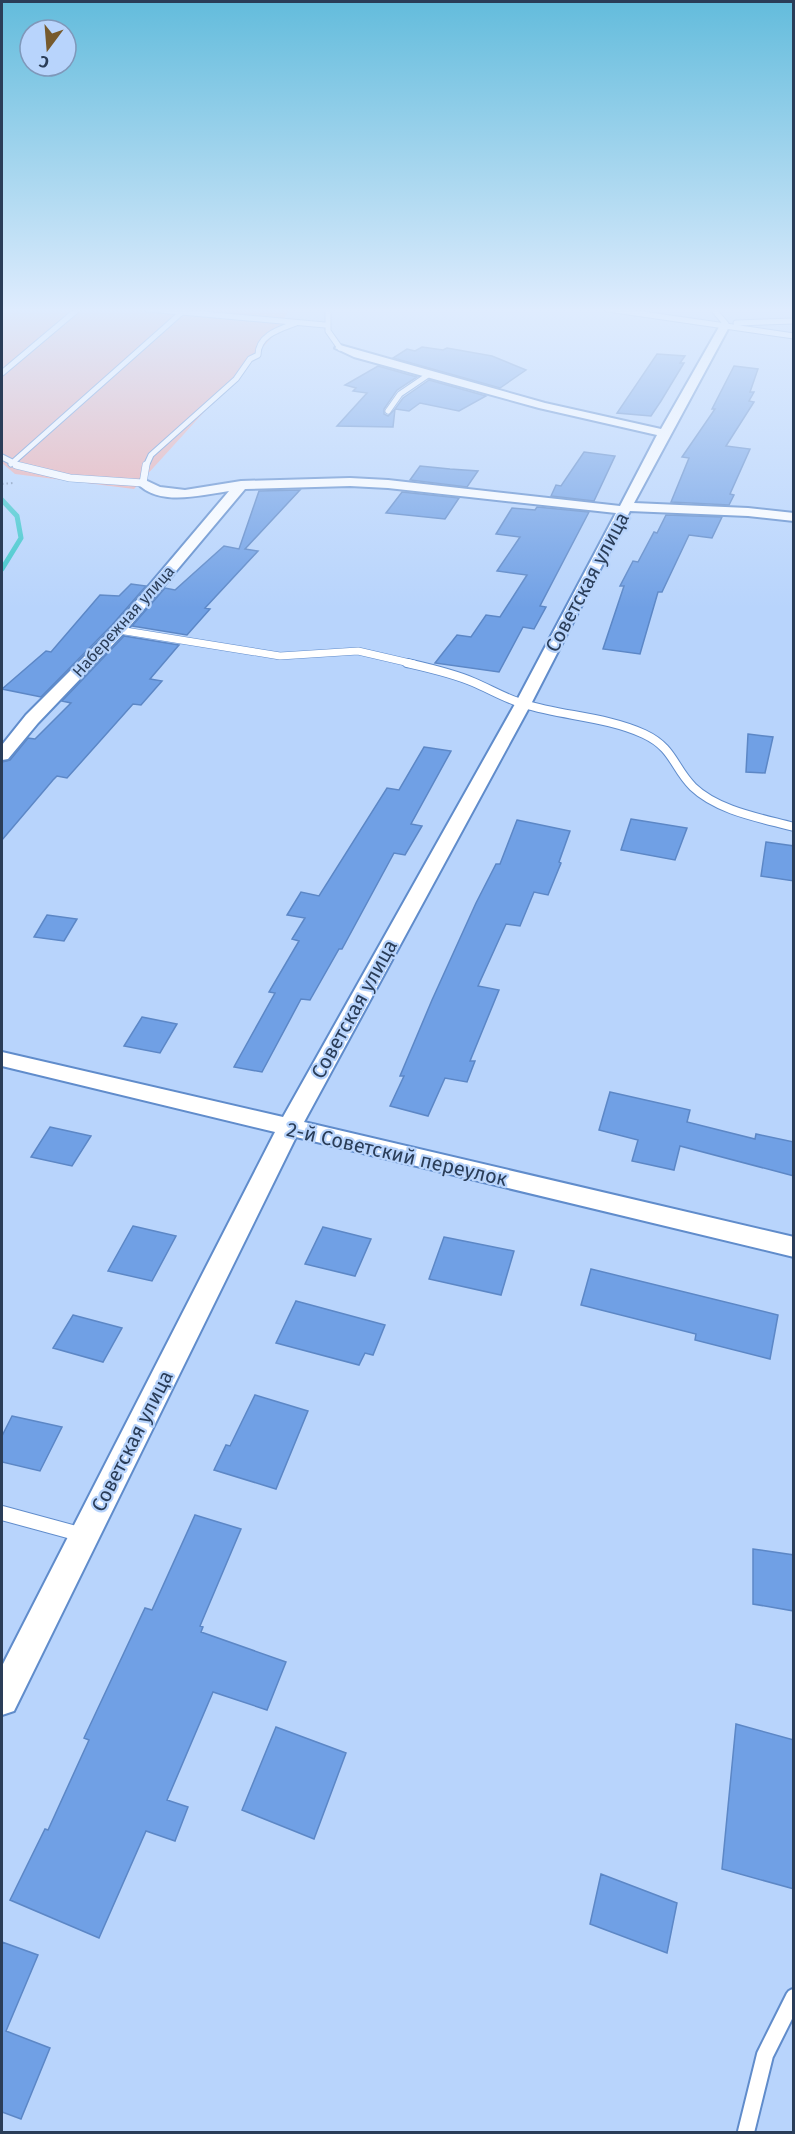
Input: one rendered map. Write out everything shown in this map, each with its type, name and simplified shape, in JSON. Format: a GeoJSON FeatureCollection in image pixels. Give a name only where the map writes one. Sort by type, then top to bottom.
{"type":"FeatureCollection","features":[{"type":"Feature","properties":{"kind":"street"},"geometry":{"type":"LineString","coordinates":[[555,409],[664,433]]}},
{"type":"Feature","properties":{"kind":"street","name":"Советская улица"},"geometry":{"type":"LineString","coordinates":[[2,1699],[289,1128],[523,704],[676,409]]}},
{"type":"Feature","properties":{"kind":"street"},"geometry":{"type":"LineString","coordinates":[[143,483],[157,491],[185,494],[241,485],[350,482],[625,508],[748,512],[794,517]]}},
{"type":"Feature","properties":{"kind":"street","name":"Набережная улица"},"geometry":{"type":"LineString","coordinates":[[2,755],[32,719],[119,630],[241,485]]}},
{"type":"Feature","properties":{"kind":"street","name":"2-й Советский переулок"},"geometry":{"type":"LineString","coordinates":[[2,1059],[794,1247]]}},
{"type":"Feature","properties":{"kind":"lane"},"geometry":{"type":"LineString","coordinates":[[11,464],[73,409]]}},
{"type":"Feature","properties":{"kind":"lane"},"geometry":{"type":"LineString","coordinates":[[2,457],[11,464],[40,473],[143,483],[144,468],[151,455],[203,409]]}},
{"type":"Feature","properties":{"kind":"lane"},"geometry":{"type":"LineString","coordinates":[[119,630],[280,656],[338,650],[365,652],[471,681],[523,704],[581,716],[644,734],[670,752],[689,782],[712,800],[752,816],[794,827]]}},
{"type":"Feature","properties":{"kind":"lane"},"geometry":{"type":"LineString","coordinates":[[2,1513],[84,1536]]}},
{"type":"Feature","properties":{"kind":"lane"},"geometry":{"type":"LineString","coordinates":[[746,2133],[765,2055],[794,1997]]}},
{"type":"Feature","properties":{"kind":"shaded area"},"geometry":{"type":"Polygon","coordinates":[[[2,409],[207,409],[134,489],[15,474],[2,463],[2,409]]]}},
{"type":"Feature","properties":{"kind":"building"},"geometry":{"type":"Polygon","coordinates":[[[353,409],[384,409],[384,414],[388,416],[395,409],[393,427],[337,426],[353,409]]]}},
{"type":"Feature","properties":{"kind":"building"},"geometry":{"type":"Polygon","coordinates":[[[395,409],[412,409],[409,411],[395,409]]]}},
{"type":"Feature","properties":{"kind":"building"},"geometry":{"type":"Polygon","coordinates":[[[620,409],[656,409],[651,416],[617,413],[620,409]]]}},
{"type":"Feature","properties":{"kind":"building"},"geometry":{"type":"Polygon","coordinates":[[[712,409],[750,409],[726,446],[750,449],[730,494],[734,495],[729,505],[671,502],[689,458],[682,457],[715,409],[712,409]]]}},
{"type":"Feature","properties":{"kind":"building"},"geometry":{"type":"Polygon","coordinates":[[[584,452],[615,456],[594,501],[551,496],[556,485],[561,486],[584,452]]]}},
{"type":"Feature","properties":{"kind":"building"},"geometry":{"type":"Polygon","coordinates":[[[420,466],[478,471],[467,487],[410,480],[420,466]]]}},
{"type":"Feature","properties":{"kind":"building"},"geometry":{"type":"Polygon","coordinates":[[[300,490],[245,549],[258,551],[205,608],[210,609],[187,635],[132,626],[165,588],[175,590],[224,546],[239,549],[259,491],[300,490]]]}},
{"type":"Feature","properties":{"kind":"building"},"geometry":{"type":"Polygon","coordinates":[[[402,492],[459,498],[445,519],[386,513],[402,492]]]}},
{"type":"Feature","properties":{"kind":"building"},"geometry":{"type":"Polygon","coordinates":[[[537,507],[589,512],[540,606],[546,607],[534,629],[523,627],[499,672],[435,663],[457,635],[471,637],[486,615],[500,617],[527,575],[497,571],[520,537],[496,534],[512,508],[535,510],[537,507]]]}},
{"type":"Feature","properties":{"kind":"building"},"geometry":{"type":"Polygon","coordinates":[[[666,515],[722,517],[712,538],[689,535],[662,592],[658,592],[640,654],[603,649],[624,586],[620,586],[633,561],[638,562],[666,515]]]}},
{"type":"Feature","properties":{"kind":"building"},"geometry":{"type":"Polygon","coordinates":[[[131,584],[146,586],[112,625],[41,697],[2,689],[46,651],[51,652],[100,595],[119,596],[131,584]]]}},
{"type":"Feature","properties":{"kind":"building"},"geometry":{"type":"Polygon","coordinates":[[[124,636],[179,645],[150,679],[162,681],[141,705],[133,704],[67,778],[57,776],[2,840],[2,762],[10,760],[28,738],[35,739],[71,703],[62,701],[124,636]]]}},
{"type":"Feature","properties":{"kind":"building"},"geometry":{"type":"Polygon","coordinates":[[[748,734],[773,737],[765,773],[746,772],[748,734]]]}},
{"type":"Feature","properties":{"kind":"building"},"geometry":{"type":"Polygon","coordinates":[[[424,747],[451,751],[411,824],[422,826],[405,855],[394,853],[342,949],[339,949],[310,1000],[301,999],[262,1072],[234,1067],[275,993],[269,992],[299,941],[292,939],[305,918],[287,915],[301,892],[319,896],[387,788],[399,790],[424,747]]]}},
{"type":"Feature","properties":{"kind":"building"},"geometry":{"type":"Polygon","coordinates":[[[631,819],[687,828],[675,860],[621,850],[631,819]]]}},
{"type":"Feature","properties":{"kind":"building"},"geometry":{"type":"Polygon","coordinates":[[[517,820],[570,831],[559,862],[561,863],[548,895],[534,892],[520,926],[506,924],[478,986],[499,990],[470,1061],[475,1061],[467,1082],[445,1078],[428,1116],[390,1106],[404,1076],[400,1076],[432,1000],[476,903],[496,864],[500,864],[517,820]]]}},
{"type":"Feature","properties":{"kind":"building"},"geometry":{"type":"Polygon","coordinates":[[[766,842],[794,846],[794,881],[761,876],[766,842]]]}},
{"type":"Feature","properties":{"kind":"building"},"geometry":{"type":"Polygon","coordinates":[[[47,915],[77,919],[64,941],[34,937],[47,915]]]}},
{"type":"Feature","properties":{"kind":"building"},"geometry":{"type":"Polygon","coordinates":[[[142,1017],[177,1024],[160,1053],[124,1046],[142,1017]]]}},
{"type":"Feature","properties":{"kind":"building"},"geometry":{"type":"Polygon","coordinates":[[[610,1092],[690,1110],[687,1122],[755,1139],[756,1134],[794,1142],[794,1176],[680,1146],[674,1170],[632,1161],[638,1140],[599,1130],[610,1092]]]}},
{"type":"Feature","properties":{"kind":"building"},"geometry":{"type":"Polygon","coordinates":[[[50,1127],[91,1136],[72,1166],[31,1157],[50,1127]]]}},
{"type":"Feature","properties":{"kind":"building"},"geometry":{"type":"Polygon","coordinates":[[[133,1226],[176,1236],[152,1281],[108,1271],[133,1226]]]}},
{"type":"Feature","properties":{"kind":"building"},"geometry":{"type":"Polygon","coordinates":[[[323,1227],[371,1239],[355,1276],[305,1264],[323,1227]]]}},
{"type":"Feature","properties":{"kind":"building"},"geometry":{"type":"Polygon","coordinates":[[[444,1237],[514,1251],[501,1295],[429,1279],[444,1237]]]}},
{"type":"Feature","properties":{"kind":"building"},"geometry":{"type":"Polygon","coordinates":[[[591,1269],[778,1315],[770,1359],[695,1340],[696,1334],[581,1305],[591,1269]]]}},
{"type":"Feature","properties":{"kind":"building"},"geometry":{"type":"Polygon","coordinates":[[[296,1301],[385,1325],[373,1355],[365,1353],[359,1365],[276,1343],[296,1301]]]}},
{"type":"Feature","properties":{"kind":"building"},"geometry":{"type":"Polygon","coordinates":[[[73,1315],[122,1328],[103,1362],[53,1348],[73,1315]]]}},
{"type":"Feature","properties":{"kind":"building"},"geometry":{"type":"Polygon","coordinates":[[[255,1395],[308,1411],[276,1489],[214,1470],[226,1445],[230,1446],[255,1395]]]}},
{"type":"Feature","properties":{"kind":"building"},"geometry":{"type":"Polygon","coordinates":[[[12,1416],[62,1427],[40,1471],[2,1462],[2,1436],[12,1416]]]}},
{"type":"Feature","properties":{"kind":"building"},"geometry":{"type":"Polygon","coordinates":[[[195,1515],[241,1529],[200,1626],[203,1627],[201,1632],[286,1662],[267,1710],[213,1692],[167,1800],[188,1807],[175,1841],[146,1831],[99,1938],[10,1900],[45,1829],[48,1830],[89,1740],[84,1738],[145,1608],[152,1610],[195,1515]]]}},
{"type":"Feature","properties":{"kind":"building"},"geometry":{"type":"Polygon","coordinates":[[[753,1549],[794,1555],[794,1611],[753,1604],[753,1549]]]}},
{"type":"Feature","properties":{"kind":"building"},"geometry":{"type":"Polygon","coordinates":[[[736,1724],[794,1740],[794,1889],[722,1869],[736,1724]]]}},
{"type":"Feature","properties":{"kind":"building"},"geometry":{"type":"Polygon","coordinates":[[[276,1727],[346,1753],[314,1839],[242,1810],[276,1727]]]}},
{"type":"Feature","properties":{"kind":"building"},"geometry":{"type":"Polygon","coordinates":[[[601,1874],[677,1903],[667,1953],[590,1924],[601,1874]]]}},
{"type":"Feature","properties":{"kind":"building"},"geometry":{"type":"Polygon","coordinates":[[[2,1942],[38,1955],[6,2031],[50,2048],[21,2119],[2,2112],[2,1942]]]}},
{"type":"Feature","properties":{"kind":"waterway"},"geometry":{"type":"LineString","coordinates":[[2,500],[17,516],[21,538],[2,569]]}}]}
